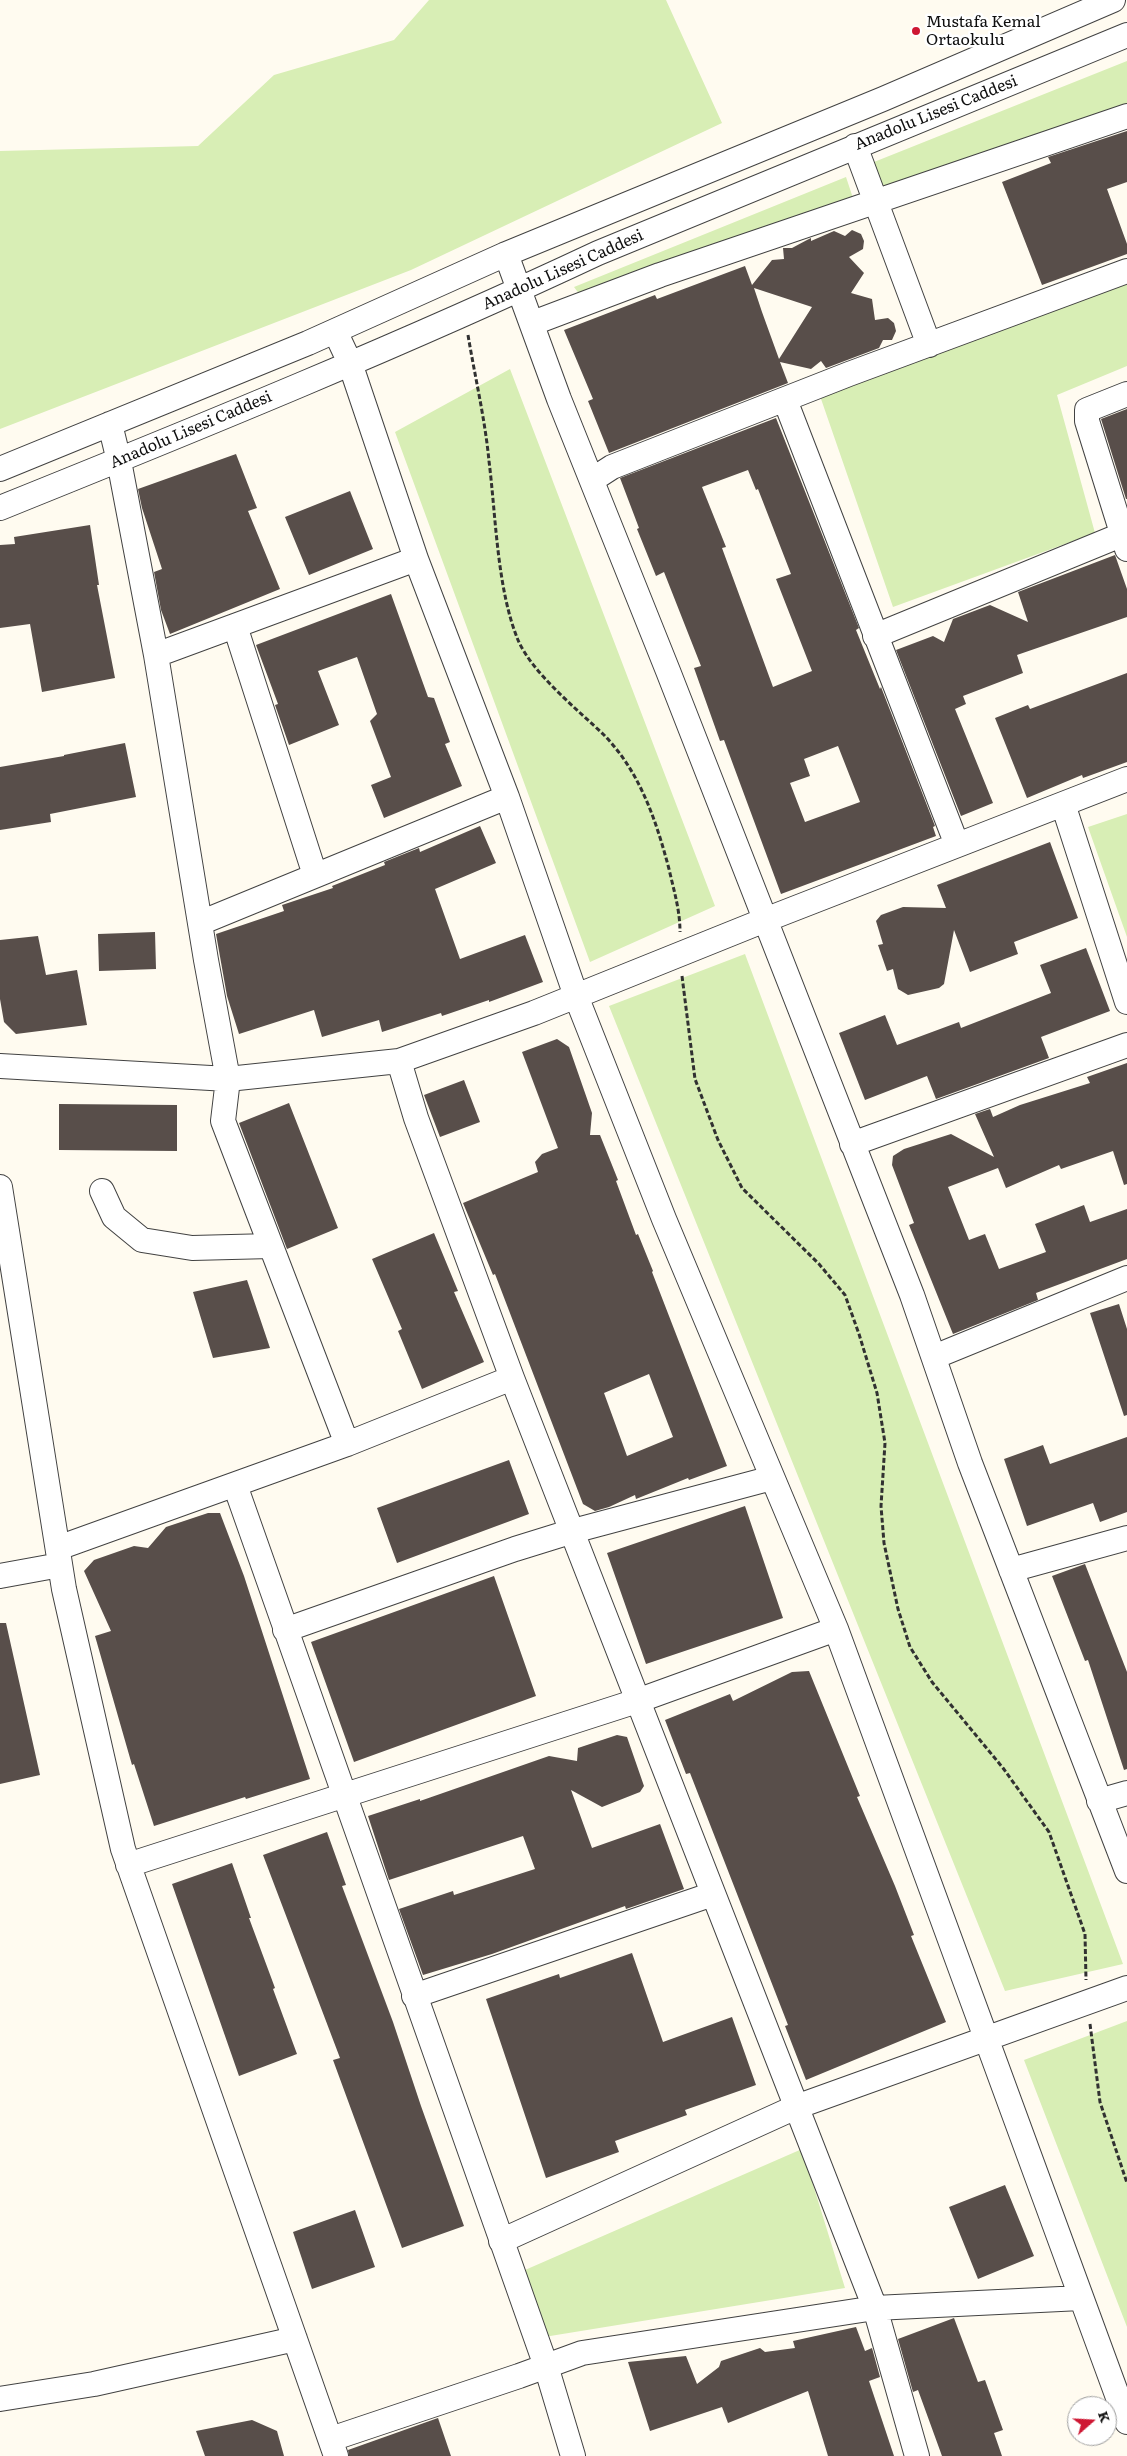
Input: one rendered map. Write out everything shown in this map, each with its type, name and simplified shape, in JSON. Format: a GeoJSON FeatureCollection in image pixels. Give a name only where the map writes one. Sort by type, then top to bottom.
{"type":"FeatureCollection","features":[{"type":"Feature","properties":{"kind":"street","name":"Anadolu Lisesi Caddesi"},"geometry":{"type":"LineString","coordinates":[[0,469],[335,331],[506,254],[883,99],[1113,0]]}},
{"type":"Feature","properties":{"kind":"street","name":"Anadolu Lisesi Caddesi"},"geometry":{"type":"LineString","coordinates":[[0,508],[119,461],[350,363],[519,290],[598,253],[1127,35]]}},
{"type":"Feature","properties":{"kind":"street"},"geometry":{"type":"LineString","coordinates":[[533,323],[660,275],[1127,116]]}},
{"type":"Feature","properties":{"kind":"street"},"geometry":{"type":"LineString","coordinates":[[854,146],[929,345]]}},
{"type":"Feature","properties":{"kind":"street"},"geometry":{"type":"LineString","coordinates":[[506,254],[533,323],[559,399],[765,920],[934,1357],[970,1463],[1127,1872]]}},
{"type":"Feature","properties":{"kind":"street"},"geometry":{"type":"LineString","coordinates":[[592,480],[612,467],[929,345],[1127,272]]}},
{"type":"Feature","properties":{"kind":"street"},"geometry":{"type":"LineString","coordinates":[[335,331],[350,363],[416,559],[507,797],[576,996],[664,1220],[836,1630],[985,2040],[1127,2422]]}},
{"type":"Feature","properties":{"kind":"street"},"geometry":{"type":"LineString","coordinates":[[875,636],[1124,543],[1087,421],[1087,410],[1127,394]]}},
{"type":"Feature","properties":{"kind":"street"},"geometry":{"type":"LineString","coordinates":[[785,400],[957,845]]}},
{"type":"Feature","properties":{"kind":"street"},"geometry":{"type":"LineString","coordinates":[[110,424],[119,461],[156,655],[228,1079],[223,1121],[347,1444]]}},
{"type":"Feature","properties":{"kind":"street"},"geometry":{"type":"LineString","coordinates":[[156,655],[416,559]]}},
{"type":"Feature","properties":{"kind":"street"},"geometry":{"type":"LineString","coordinates":[[235,626],[316,876]]}},
{"type":"Feature","properties":{"kind":"street"},"geometry":{"type":"LineString","coordinates":[[0,1066],[228,1079],[400,1061],[576,996],[765,920],[1127,780]]}},
{"type":"Feature","properties":{"kind":"street"},"geometry":{"type":"LineString","coordinates":[[200,923],[507,797]]}},
{"type":"Feature","properties":{"kind":"street"},"geometry":{"type":"LineString","coordinates":[[1063,804],[1127,1002]]}},
{"type":"Feature","properties":{"kind":"street"},"geometry":{"type":"LineString","coordinates":[[852,1144],[1127,1045]]}},
{"type":"Feature","properties":{"kind":"street"},"geometry":{"type":"LineString","coordinates":[[400,1061],[416,1118],[512,1378],[875,2308],[918,2456]]}},
{"type":"Feature","properties":{"kind":"street"},"geometry":{"type":"LineString","coordinates":[[0,1187],[10,1306],[59,1557],[123,1849],[333,2448],[582,2353],[875,2308],[1081,2298]]}},
{"type":"Feature","properties":{"kind":"street"},"geometry":{"type":"LineString","coordinates":[[102,1191],[114,1217],[142,1240],[192,1248],[271,1246]]}},
{"type":"Feature","properties":{"kind":"street"},"geometry":{"type":"LineString","coordinates":[[934,1357],[1127,1278]]}},
{"type":"Feature","properties":{"kind":"street"},"geometry":{"type":"LineString","coordinates":[[0,1576],[59,1557],[235,1485],[347,1444],[512,1378]]}},
{"type":"Feature","properties":{"kind":"street"},"geometry":{"type":"LineString","coordinates":[[285,1630],[515,1549],[573,1531],[772,1478]]}},
{"type":"Feature","properties":{"kind":"street"},"geometry":{"type":"LineString","coordinates":[[235,1485],[546,2366],[572,2456]]}},
{"type":"Feature","properties":{"kind":"street"},"geometry":{"type":"LineString","coordinates":[[1011,1570],[1127,1538]]}},
{"type":"Feature","properties":{"kind":"street"},"geometry":{"type":"LineString","coordinates":[[128,1865],[637,1701],[836,1630]]}},
{"type":"Feature","properties":{"kind":"street"},"geometry":{"type":"LineString","coordinates":[[1099,1801],[1127,1792]]}},
{"type":"Feature","properties":{"kind":"street"},"geometry":{"type":"LineString","coordinates":[[414,1996],[713,1894]]}},
{"type":"Feature","properties":{"kind":"street"},"geometry":{"type":"LineString","coordinates":[[501,2241],[796,2107],[1127,1988]]}},
{"type":"Feature","properties":{"kind":"street"},"geometry":{"type":"LineString","coordinates":[[0,2400],[94,2384],[296,2339]]}},
{"type":"Feature","properties":{"kind":"path"},"geometry":{"type":"LineString","coordinates":[[464,313],[489,455],[506,600],[519,642],[542,674],[605,736],[624,759],[647,800],[660,837],[680,912],[680,954],[695,1079],[718,1140],[742,1188],[807,1252],[845,1296],[860,1334],[877,1393],[884,1443],[882,1506],[884,1543],[898,1609],[910,1648],[932,1682],[1003,1768],[1050,1832],[1085,1934],[1087,2003],[1100,2102],[1127,2183]]}},
{"type":"Feature","properties":{"kind":"green space"},"geometry":{"type":"Polygon","coordinates":[[[429,0],[666,0],[722,123],[411,270],[0,429],[0,151],[198,146],[274,75],[394,40],[429,0]]]}},
{"type":"Feature","properties":{"kind":"green space"},"geometry":{"type":"Polygon","coordinates":[[[1127,61],[1127,106],[884,190],[874,162],[1127,61]]]}},
{"type":"Feature","properties":{"kind":"green space"},"geometry":{"type":"Polygon","coordinates":[[[846,177],[853,198],[580,295],[574,287],[846,177]]]}},
{"type":"Feature","properties":{"kind":"green space"},"geometry":{"type":"Polygon","coordinates":[[[1127,283],[1127,366],[1057,395],[1095,533],[893,607],[820,396],[1127,283]]]}},
{"type":"Feature","properties":{"kind":"green space"},"geometry":{"type":"Polygon","coordinates":[[[510,369],[715,906],[590,962],[395,432],[510,369]]]}},
{"type":"Feature","properties":{"kind":"green space"},"geometry":{"type":"Polygon","coordinates":[[[1127,814],[1127,937],[1088,827],[1127,814]]]}},
{"type":"Feature","properties":{"kind":"green space"},"geometry":{"type":"Polygon","coordinates":[[[745,954],[1123,1964],[1005,1991],[609,1006],[745,954]]]}},
{"type":"Feature","properties":{"kind":"green space"},"geometry":{"type":"Polygon","coordinates":[[[1127,2021],[1127,2327],[1024,2060],[1127,2021]]]}},
{"type":"Feature","properties":{"kind":"green space"},"geometry":{"type":"Polygon","coordinates":[[[802,2149],[845,2288],[544,2337],[525,2270],[802,2149]]]}},
{"type":"Feature","properties":{"kind":"building"},"geometry":{"type":"Polygon","coordinates":[[[1127,131],[1127,182],[1107,189],[1127,244],[1127,254],[1042,285],[1002,182],[1051,163],[1048,157],[1127,131]]]}},
{"type":"Feature","properties":{"kind":"building"},"geometry":{"type":"Polygon","coordinates":[[[852,230],[861,234],[864,241],[863,249],[849,257],[864,273],[851,293],[872,299],[875,320],[888,318],[894,323],[896,331],[892,340],[883,340],[879,348],[826,368],[821,361],[811,369],[780,362],[788,383],[609,453],[588,401],[593,399],[564,330],[655,295],[657,299],[745,266],[752,285],[772,260],[784,259],[783,248],[792,248],[811,238],[811,241],[834,231],[845,236],[852,230]],[[754,288],[779,359],[812,307],[754,288]]]}},
{"type":"Feature","properties":{"kind":"building"},"geometry":{"type":"Polygon","coordinates":[[[1127,409],[1127,499],[1126,499],[1101,419],[1127,409]]]}},
{"type":"Feature","properties":{"kind":"building"},"geometry":{"type":"Polygon","coordinates":[[[776,418],[859,628],[856,630],[880,689],[881,687],[935,826],[933,827],[936,836],[781,894],[724,740],[720,741],[694,668],[701,666],[664,572],[656,576],[637,529],[639,528],[620,478],[776,418]],[[748,470],[702,487],[726,547],[722,548],[773,687],[812,671],[776,579],[791,574],[758,489],[756,490],[748,470]],[[838,746],[804,759],[810,776],[790,783],[805,822],[860,802],[838,746]]]}},
{"type":"Feature","properties":{"kind":"building"},"geometry":{"type":"Polygon","coordinates":[[[236,454],[257,508],[248,511],[280,589],[170,634],[161,610],[154,572],[162,569],[142,508],[138,489],[236,454]]]}},
{"type":"Feature","properties":{"kind":"building"},"geometry":{"type":"Polygon","coordinates":[[[350,491],[373,549],[309,575],[285,517],[350,491]]]}},
{"type":"Feature","properties":{"kind":"building"},"geometry":{"type":"Polygon","coordinates":[[[90,525],[99,585],[97,585],[115,678],[42,692],[30,624],[0,628],[0,545],[15,544],[14,537],[90,525]]]}},
{"type":"Feature","properties":{"kind":"building"},"geometry":{"type":"Polygon","coordinates":[[[1115,555],[1127,589],[1127,617],[1017,655],[1023,673],[963,696],[966,704],[955,709],[993,803],[961,816],[896,650],[933,636],[944,642],[953,619],[990,605],[1028,622],[1018,592],[1115,555]]]}},
{"type":"Feature","properties":{"kind":"building"},"geometry":{"type":"Polygon","coordinates":[[[391,594],[428,697],[434,698],[450,742],[445,744],[462,786],[384,818],[371,785],[391,777],[370,721],[377,714],[357,657],[318,671],[339,725],[289,745],[275,705],[278,704],[256,645],[391,594]]]}},
{"type":"Feature","properties":{"kind":"building"},"geometry":{"type":"Polygon","coordinates":[[[1127,673],[1127,762],[1083,778],[1082,775],[1027,798],[995,718],[1028,705],[1030,709],[1127,673]]]}},
{"type":"Feature","properties":{"kind":"building"},"geometry":{"type":"Polygon","coordinates":[[[125,743],[136,797],[50,814],[51,822],[0,830],[0,767],[125,743]]]}},
{"type":"Feature","properties":{"kind":"building"},"geometry":{"type":"Polygon","coordinates":[[[480,826],[496,863],[435,889],[460,959],[525,935],[543,982],[489,1002],[489,1000],[442,1016],[441,1013],[382,1032],[379,1020],[322,1037],[314,1010],[239,1034],[227,996],[216,934],[284,911],[282,905],[333,888],[332,886],[385,865],[384,862],[419,848],[420,852],[480,826]]]}},
{"type":"Feature","properties":{"kind":"building"},"geometry":{"type":"Polygon","coordinates":[[[1050,842],[1078,918],[1014,942],[1018,954],[970,972],[954,930],[944,984],[939,988],[908,995],[898,989],[893,969],[887,971],[878,945],[883,944],[876,921],[881,915],[903,907],[946,908],[937,885],[1050,842]]]}},
{"type":"Feature","properties":{"kind":"building"},"geometry":{"type":"Polygon","coordinates":[[[155,932],[156,969],[99,971],[98,934],[155,932]]]}},
{"type":"Feature","properties":{"kind":"building"},"geometry":{"type":"Polygon","coordinates":[[[38,936],[46,975],[77,970],[87,1025],[16,1034],[4,1022],[0,999],[0,940],[38,936]]]}},
{"type":"Feature","properties":{"kind":"building"},"geometry":{"type":"Polygon","coordinates":[[[1086,948],[1110,1011],[1041,1037],[1049,1058],[936,1099],[927,1076],[865,1100],[839,1033],[885,1015],[897,1045],[959,1022],[961,1028],[1051,993],[1040,965],[1086,948]]]}},
{"type":"Feature","properties":{"kind":"building"},"geometry":{"type":"Polygon","coordinates":[[[557,1039],[569,1047],[592,1113],[590,1135],[600,1135],[618,1180],[616,1181],[636,1235],[638,1234],[653,1271],[727,1466],[689,1480],[688,1478],[636,1499],[635,1495],[595,1511],[583,1504],[495,1274],[493,1275],[463,1203],[538,1172],[535,1162],[542,1154],[558,1148],[522,1052],[557,1039]],[[649,1374],[604,1393],[627,1456],[673,1437],[649,1374]]]}},
{"type":"Feature","properties":{"kind":"building"},"geometry":{"type":"Polygon","coordinates":[[[1127,1063],[1127,1184],[1124,1185],[1113,1151],[1061,1169],[1059,1165],[1006,1188],[998,1168],[948,1187],[969,1240],[985,1234],[999,1269],[1046,1252],[1035,1224],[1084,1205],[1090,1222],[1127,1209],[1127,1259],[1036,1293],[1038,1300],[953,1334],[909,1225],[914,1223],[892,1165],[893,1156],[904,1149],[951,1134],[994,1157],[975,1114],[990,1109],[993,1117],[1020,1105],[1090,1083],[1087,1077],[1127,1063]]]}},
{"type":"Feature","properties":{"kind":"building"},"geometry":{"type":"Polygon","coordinates":[[[464,1080],[480,1122],[440,1137],[424,1095],[464,1080]]]}},
{"type":"Feature","properties":{"kind":"building"},"geometry":{"type":"Polygon","coordinates":[[[289,1103],[338,1228],[287,1249],[239,1123],[289,1103]]]}},
{"type":"Feature","properties":{"kind":"building"},"geometry":{"type":"Polygon","coordinates":[[[59,1104],[177,1105],[177,1151],[59,1150],[59,1104]]]}},
{"type":"Feature","properties":{"kind":"building"},"geometry":{"type":"Polygon","coordinates":[[[434,1233],[458,1291],[454,1292],[484,1362],[422,1389],[398,1331],[402,1329],[372,1259],[434,1233]]]}},
{"type":"Feature","properties":{"kind":"building"},"geometry":{"type":"Polygon","coordinates":[[[247,1280],[270,1348],[213,1358],[193,1292],[247,1280]]]}},
{"type":"Feature","properties":{"kind":"building"},"geometry":{"type":"Polygon","coordinates":[[[1119,1304],[1127,1329],[1127,1415],[1124,1416],[1090,1313],[1119,1304]]]}},
{"type":"Feature","properties":{"kind":"building"},"geometry":{"type":"Polygon","coordinates":[[[1127,1437],[1127,1512],[1100,1522],[1093,1503],[1027,1526],[1004,1459],[1043,1445],[1050,1464],[1127,1437]]]}},
{"type":"Feature","properties":{"kind":"building"},"geometry":{"type":"Polygon","coordinates":[[[509,1460],[529,1514],[397,1563],[377,1508],[509,1460]]]}},
{"type":"Feature","properties":{"kind":"building"},"geometry":{"type":"Polygon","coordinates":[[[745,1506],[783,1618],[646,1664],[607,1553],[745,1506]]]}},
{"type":"Feature","properties":{"kind":"building"},"geometry":{"type":"Polygon","coordinates":[[[208,1513],[220,1513],[244,1576],[310,1779],[246,1799],[245,1797],[154,1826],[134,1764],[132,1765],[95,1636],[111,1631],[84,1571],[94,1560],[134,1546],[148,1548],[166,1527],[208,1513]]]}},
{"type":"Feature","properties":{"kind":"building"},"geometry":{"type":"Polygon","coordinates":[[[1085,1564],[1127,1672],[1127,1769],[1124,1770],[1088,1660],[1085,1661],[1052,1576],[1085,1564]]]}},
{"type":"Feature","properties":{"kind":"building"},"geometry":{"type":"Polygon","coordinates":[[[494,1576],[536,1696],[354,1762],[311,1642],[494,1576]]]}},
{"type":"Feature","properties":{"kind":"building"},"geometry":{"type":"Polygon","coordinates":[[[0,1623],[6,1623],[40,1775],[0,1784],[0,1623]]]}},
{"type":"Feature","properties":{"kind":"building"},"geometry":{"type":"Polygon","coordinates":[[[809,1671],[860,1796],[857,1797],[895,1886],[914,1935],[911,1936],[946,2022],[806,2080],[785,2026],[788,2025],[690,1773],[686,1774],[665,1720],[730,1694],[733,1701],[792,1672],[809,1671]]]}},
{"type":"Feature","properties":{"kind":"building"},"geometry":{"type":"Polygon","coordinates":[[[617,1735],[627,1737],[644,1786],[640,1792],[602,1807],[571,1790],[592,1848],[660,1824],[684,1889],[626,1909],[625,1906],[492,1954],[423,1975],[399,1909],[453,1891],[454,1895],[535,1869],[523,1836],[389,1880],[368,1816],[420,1799],[420,1801],[549,1756],[577,1761],[578,1748],[617,1735]]]}},
{"type":"Feature","properties":{"kind":"building"},"geometry":{"type":"Polygon","coordinates":[[[327,1832],[346,1885],[342,1886],[393,2022],[464,2226],[402,2248],[333,2060],[340,2058],[263,1855],[327,1832]]]}},
{"type":"Feature","properties":{"kind":"building"},"geometry":{"type":"Polygon","coordinates":[[[232,1863],[251,1918],[249,1918],[275,1988],[273,1989],[297,2054],[239,2076],[172,1884],[232,1863]]]}},
{"type":"Feature","properties":{"kind":"building"},"geometry":{"type":"Polygon","coordinates":[[[632,1953],[663,2042],[732,2017],[756,2085],[685,2110],[687,2115],[615,2141],[619,2152],[546,2178],[486,1999],[559,1974],[560,1978],[632,1953]]]}},
{"type":"Feature","properties":{"kind":"building"},"geometry":{"type":"Polygon","coordinates":[[[1005,2185],[1034,2256],[978,2279],[949,2207],[1005,2185]]]}},
{"type":"Feature","properties":{"kind":"building"},"geometry":{"type":"Polygon","coordinates":[[[355,2210],[375,2267],[312,2289],[293,2232],[355,2210]]]}},
{"type":"Feature","properties":{"kind":"building"},"geometry":{"type":"Polygon","coordinates":[[[954,2318],[978,2382],[985,2380],[1003,2430],[994,2433],[1002,2456],[942,2456],[918,2390],[913,2392],[898,2339],[954,2318]]]}},
{"type":"Feature","properties":{"kind":"building"},"geometry":{"type":"Polygon","coordinates":[[[856,2327],[865,2351],[872,2348],[880,2377],[869,2381],[894,2456],[828,2456],[808,2391],[728,2423],[722,2407],[650,2431],[628,2362],[686,2356],[697,2384],[719,2367],[721,2361],[760,2348],[765,2352],[795,2348],[793,2341],[856,2327]]]}},
{"type":"Feature","properties":{"kind":"building"},"geometry":{"type":"Polygon","coordinates":[[[438,2418],[451,2456],[349,2456],[348,2450],[438,2418]]]}},
{"type":"Feature","properties":{"kind":"building"},"geometry":{"type":"Polygon","coordinates":[[[252,2420],[277,2431],[284,2456],[205,2456],[196,2431],[252,2420]]]}},
{"type":"Feature","properties":{"kind":"place","name":"Mustafa Kemal Ortaokulu"},"geometry":{"type":"Point","coordinates":[916,31]}}]}
